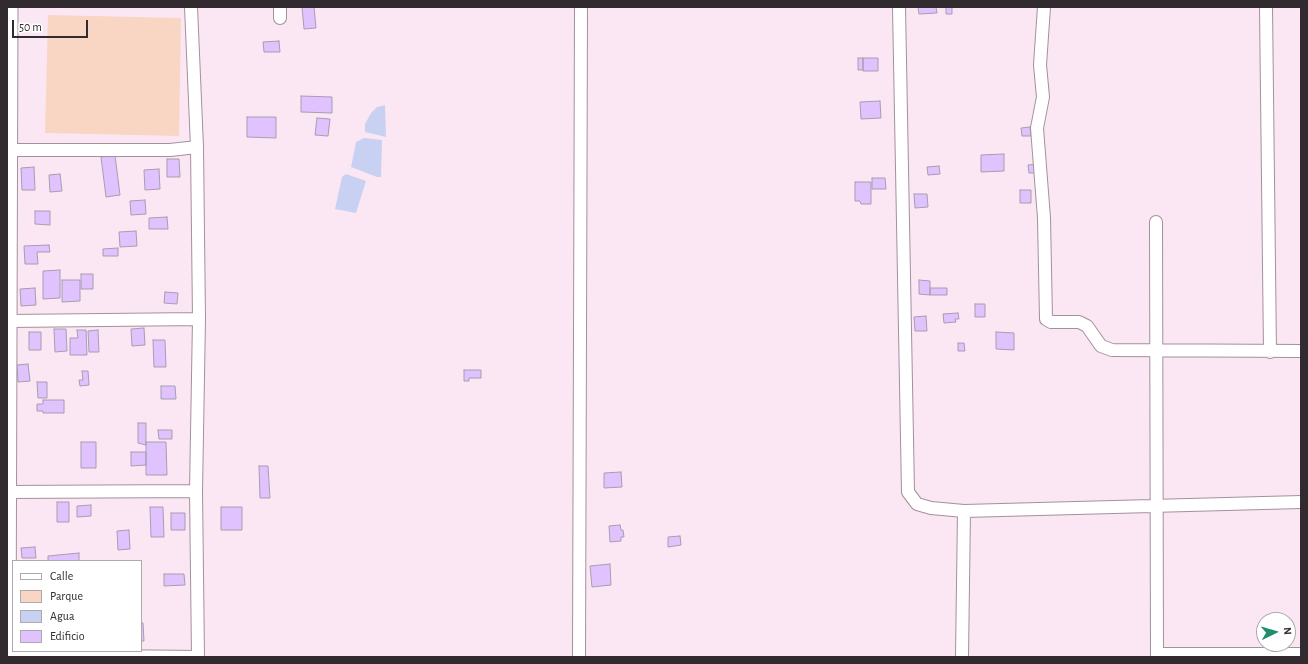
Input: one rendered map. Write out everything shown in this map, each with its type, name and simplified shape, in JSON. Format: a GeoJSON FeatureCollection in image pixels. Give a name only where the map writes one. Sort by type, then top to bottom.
{"type":"FeatureCollection","features":[{"type":"Feature","properties":{"kind":"street"},"geometry":{"type":"LineString","coordinates":[[10,7],[10,150],[8,173],[8,656],[198,657],[196,491],[199,319],[197,147],[191,7]]}},
{"type":"Feature","properties":{"kind":"street"},"geometry":{"type":"LineString","coordinates":[[578,657],[581,7]]}},
{"type":"Feature","properties":{"kind":"street"},"geometry":{"type":"LineString","coordinates":[[898,7],[908,492],[917,504],[931,508],[964,511],[1301,502]]}},
{"type":"Feature","properties":{"kind":"street"},"geometry":{"type":"LineString","coordinates":[[1044,7],[1040,65],[1043,98],[1037,128],[1044,218],[1046,319],[1051,322],[1079,322],[1088,326],[1101,346],[1112,350],[1301,351]]}},
{"type":"Feature","properties":{"kind":"street"},"geometry":{"type":"LineString","coordinates":[[1266,7],[1270,352]]}},
{"type":"Feature","properties":{"kind":"street"},"geometry":{"type":"LineString","coordinates":[[10,150],[170,150],[197,147]]}},
{"type":"Feature","properties":{"kind":"street"},"geometry":{"type":"LineString","coordinates":[[1156,222],[1155,350],[1157,655],[1301,654]]}},
{"type":"Feature","properties":{"kind":"street"},"geometry":{"type":"LineString","coordinates":[[9,321],[199,319]]}},
{"type":"Feature","properties":{"kind":"street"},"geometry":{"type":"LineString","coordinates":[[8,492],[196,491]]}},
{"type":"Feature","properties":{"kind":"street"},"geometry":{"type":"LineString","coordinates":[[962,657],[964,511]]}},
{"type":"Feature","properties":{"kind":"green space"},"geometry":{"type":"Polygon","coordinates":[[[48,15],[181,18],[179,136],[45,133],[48,15]]]}},
{"type":"Feature","properties":{"kind":"water"},"geometry":{"type":"Polygon","coordinates":[[[385,105],[386,137],[365,132],[365,124],[371,113],[377,107],[385,105]]]}},
{"type":"Feature","properties":{"kind":"water"},"geometry":{"type":"Polygon","coordinates":[[[364,138],[382,140],[381,177],[377,177],[351,167],[356,142],[364,138]]]}},
{"type":"Feature","properties":{"kind":"water"},"geometry":{"type":"Polygon","coordinates":[[[346,174],[366,181],[356,213],[335,209],[342,177],[346,174]]]}},
{"type":"Feature","properties":{"kind":"building"},"geometry":{"type":"Polygon","coordinates":[[[302,7],[314,7],[316,28],[304,29],[302,7]]]}},
{"type":"Feature","properties":{"kind":"building"},"geometry":{"type":"Polygon","coordinates":[[[918,7],[936,7],[937,13],[919,14],[918,7]]]}},
{"type":"Feature","properties":{"kind":"building"},"geometry":{"type":"Polygon","coordinates":[[[946,7],[952,7],[952,14],[946,14],[946,7]]]}},
{"type":"Feature","properties":{"kind":"building"},"geometry":{"type":"Polygon","coordinates":[[[279,41],[280,52],[264,52],[263,42],[279,41]]]}},
{"type":"Feature","properties":{"kind":"building"},"geometry":{"type":"Polygon","coordinates":[[[858,58],[863,58],[863,70],[858,70],[858,58]]]}},
{"type":"Feature","properties":{"kind":"building"},"geometry":{"type":"Polygon","coordinates":[[[863,58],[878,58],[878,71],[863,71],[863,58]]]}},
{"type":"Feature","properties":{"kind":"building"},"geometry":{"type":"Polygon","coordinates":[[[301,96],[332,97],[332,113],[301,112],[301,96]]]}},
{"type":"Feature","properties":{"kind":"building"},"geometry":{"type":"Polygon","coordinates":[[[880,101],[881,118],[861,119],[860,102],[880,101]]]}},
{"type":"Feature","properties":{"kind":"building"},"geometry":{"type":"Polygon","coordinates":[[[247,117],[276,117],[276,138],[247,137],[247,117]]]}},
{"type":"Feature","properties":{"kind":"building"},"geometry":{"type":"Polygon","coordinates":[[[317,118],[330,119],[328,136],[315,135],[317,118]]]}},
{"type":"Feature","properties":{"kind":"building"},"geometry":{"type":"Polygon","coordinates":[[[1030,127],[1031,136],[1022,136],[1021,128],[1030,127]]]}},
{"type":"Feature","properties":{"kind":"building"},"geometry":{"type":"Polygon","coordinates":[[[1004,154],[1004,171],[981,172],[981,155],[1004,154]]]}},
{"type":"Feature","properties":{"kind":"building"},"geometry":{"type":"Polygon","coordinates":[[[115,155],[120,195],[106,197],[101,157],[115,155]]]}},
{"type":"Feature","properties":{"kind":"building"},"geometry":{"type":"Polygon","coordinates":[[[167,159],[179,159],[180,177],[167,177],[167,159]]]}},
{"type":"Feature","properties":{"kind":"building"},"geometry":{"type":"Polygon","coordinates":[[[1039,164],[1039,173],[1029,173],[1028,165],[1039,164]]]}},
{"type":"Feature","properties":{"kind":"building"},"geometry":{"type":"Polygon","coordinates":[[[939,166],[940,174],[928,175],[927,167],[939,166]]]}},
{"type":"Feature","properties":{"kind":"building"},"geometry":{"type":"Polygon","coordinates":[[[34,167],[35,190],[22,190],[21,168],[34,167]]]}},
{"type":"Feature","properties":{"kind":"building"},"geometry":{"type":"Polygon","coordinates":[[[159,169],[160,189],[145,190],[144,170],[159,169]]]}},
{"type":"Feature","properties":{"kind":"building"},"geometry":{"type":"Polygon","coordinates":[[[60,174],[62,191],[50,192],[49,175],[60,174]]]}},
{"type":"Feature","properties":{"kind":"building"},"geometry":{"type":"Polygon","coordinates":[[[872,178],[885,178],[886,189],[872,189],[872,178]]]}},
{"type":"Feature","properties":{"kind":"building"},"geometry":{"type":"Polygon","coordinates":[[[855,182],[871,182],[871,204],[861,204],[860,201],[855,201],[855,182]]]}},
{"type":"Feature","properties":{"kind":"building"},"geometry":{"type":"Polygon","coordinates":[[[1020,190],[1031,190],[1031,203],[1020,203],[1020,190]]]}},
{"type":"Feature","properties":{"kind":"building"},"geometry":{"type":"Polygon","coordinates":[[[914,194],[927,194],[928,207],[915,208],[914,194]]]}},
{"type":"Feature","properties":{"kind":"building"},"geometry":{"type":"Polygon","coordinates":[[[145,200],[146,214],[131,215],[130,201],[145,200]]]}},
{"type":"Feature","properties":{"kind":"building"},"geometry":{"type":"Polygon","coordinates":[[[35,211],[50,211],[50,225],[35,224],[35,211]]]}},
{"type":"Feature","properties":{"kind":"building"},"geometry":{"type":"Polygon","coordinates":[[[167,217],[168,229],[149,229],[149,218],[167,217]]]}},
{"type":"Feature","properties":{"kind":"building"},"geometry":{"type":"Polygon","coordinates":[[[136,231],[137,246],[120,247],[119,232],[136,231]]]}},
{"type":"Feature","properties":{"kind":"building"},"geometry":{"type":"Polygon","coordinates":[[[49,245],[50,252],[37,252],[38,264],[25,264],[24,246],[49,245]]]}},
{"type":"Feature","properties":{"kind":"building"},"geometry":{"type":"Polygon","coordinates":[[[118,248],[118,256],[103,256],[103,249],[118,248]]]}},
{"type":"Feature","properties":{"kind":"building"},"geometry":{"type":"Polygon","coordinates":[[[60,270],[60,298],[43,299],[43,271],[60,270]]]}},
{"type":"Feature","properties":{"kind":"building"},"geometry":{"type":"Polygon","coordinates":[[[81,274],[93,274],[93,289],[81,289],[81,274]]]}},
{"type":"Feature","properties":{"kind":"building"},"geometry":{"type":"Polygon","coordinates":[[[62,280],[80,280],[80,301],[62,302],[62,280]]]}},
{"type":"Feature","properties":{"kind":"building"},"geometry":{"type":"Polygon","coordinates":[[[919,280],[930,281],[930,295],[919,294],[919,280]]]}},
{"type":"Feature","properties":{"kind":"building"},"geometry":{"type":"Polygon","coordinates":[[[35,288],[36,305],[21,306],[20,289],[35,288]]]}},
{"type":"Feature","properties":{"kind":"building"},"geometry":{"type":"Polygon","coordinates":[[[930,288],[947,288],[947,295],[930,295],[930,288]]]}},
{"type":"Feature","properties":{"kind":"building"},"geometry":{"type":"Polygon","coordinates":[[[165,292],[178,293],[177,304],[164,303],[165,292]]]}},
{"type":"Feature","properties":{"kind":"building"},"geometry":{"type":"Polygon","coordinates":[[[975,304],[985,304],[985,317],[975,317],[975,304]]]}},
{"type":"Feature","properties":{"kind":"building"},"geometry":{"type":"Polygon","coordinates":[[[958,313],[959,319],[955,319],[956,322],[944,323],[943,314],[958,313]]]}},
{"type":"Feature","properties":{"kind":"building"},"geometry":{"type":"Polygon","coordinates":[[[926,316],[927,331],[915,331],[914,317],[926,316]]]}},
{"type":"Feature","properties":{"kind":"building"},"geometry":{"type":"Polygon","coordinates":[[[144,328],[145,345],[132,346],[131,329],[144,328]]]}},
{"type":"Feature","properties":{"kind":"building"},"geometry":{"type":"Polygon","coordinates":[[[54,329],[66,329],[67,351],[55,352],[54,329]]]}},
{"type":"Feature","properties":{"kind":"building"},"geometry":{"type":"Polygon","coordinates":[[[77,330],[86,330],[87,355],[70,355],[70,338],[78,338],[77,330]]]}},
{"type":"Feature","properties":{"kind":"building"},"geometry":{"type":"Polygon","coordinates":[[[98,330],[99,352],[89,352],[88,331],[98,330]]]}},
{"type":"Feature","properties":{"kind":"building"},"geometry":{"type":"Polygon","coordinates":[[[29,332],[41,332],[41,350],[29,350],[29,332]]]}},
{"type":"Feature","properties":{"kind":"building"},"geometry":{"type":"Polygon","coordinates":[[[996,332],[1014,333],[1014,350],[996,349],[996,332]]]}},
{"type":"Feature","properties":{"kind":"building"},"geometry":{"type":"Polygon","coordinates":[[[153,340],[165,340],[166,367],[154,367],[153,340]]]}},
{"type":"Feature","properties":{"kind":"building"},"geometry":{"type":"Polygon","coordinates":[[[958,343],[964,343],[965,351],[958,351],[958,343]]]}},
{"type":"Feature","properties":{"kind":"building"},"geometry":{"type":"Polygon","coordinates":[[[28,364],[30,381],[18,382],[17,365],[28,364]]]}},
{"type":"Feature","properties":{"kind":"building"},"geometry":{"type":"Polygon","coordinates":[[[464,370],[481,370],[481,378],[469,378],[469,381],[464,381],[464,370]]]}},
{"type":"Feature","properties":{"kind":"building"},"geometry":{"type":"Polygon","coordinates":[[[82,371],[88,371],[89,385],[80,386],[79,380],[83,380],[82,371]]]}},
{"type":"Feature","properties":{"kind":"building"},"geometry":{"type":"Polygon","coordinates":[[[37,382],[47,382],[47,398],[38,398],[37,382]]]}},
{"type":"Feature","properties":{"kind":"building"},"geometry":{"type":"Polygon","coordinates":[[[161,386],[175,386],[176,399],[161,399],[161,386]]]}},
{"type":"Feature","properties":{"kind":"building"},"geometry":{"type":"Polygon","coordinates":[[[43,400],[64,400],[64,413],[43,413],[43,411],[37,411],[37,404],[43,404],[43,400]]]}},
{"type":"Feature","properties":{"kind":"building"},"geometry":{"type":"Polygon","coordinates":[[[138,423],[146,423],[146,445],[138,443],[138,423]]]}},
{"type":"Feature","properties":{"kind":"building"},"geometry":{"type":"Polygon","coordinates":[[[158,430],[172,430],[172,439],[159,439],[158,430]]]}},
{"type":"Feature","properties":{"kind":"building"},"geometry":{"type":"Polygon","coordinates":[[[81,442],[96,442],[96,468],[81,468],[81,442]]]}},
{"type":"Feature","properties":{"kind":"building"},"geometry":{"type":"Polygon","coordinates":[[[146,442],[166,442],[167,475],[146,475],[146,442]]]}},
{"type":"Feature","properties":{"kind":"building"},"geometry":{"type":"Polygon","coordinates":[[[131,452],[146,452],[146,465],[131,466],[131,452]]]}},
{"type":"Feature","properties":{"kind":"building"},"geometry":{"type":"Polygon","coordinates":[[[259,466],[268,466],[270,498],[260,498],[259,466]]]}},
{"type":"Feature","properties":{"kind":"building"},"geometry":{"type":"Polygon","coordinates":[[[621,472],[622,487],[604,488],[604,473],[621,472]]]}},
{"type":"Feature","properties":{"kind":"building"},"geometry":{"type":"Polygon","coordinates":[[[57,502],[69,502],[69,522],[57,522],[57,502]]]}},
{"type":"Feature","properties":{"kind":"building"},"geometry":{"type":"Polygon","coordinates":[[[91,505],[91,516],[77,517],[77,506],[91,505]]]}},
{"type":"Feature","properties":{"kind":"building"},"geometry":{"type":"Polygon","coordinates":[[[150,507],[163,507],[164,537],[151,537],[150,507]]]}},
{"type":"Feature","properties":{"kind":"building"},"geometry":{"type":"Polygon","coordinates":[[[221,507],[242,507],[242,530],[221,530],[221,507]]]}},
{"type":"Feature","properties":{"kind":"building"},"geometry":{"type":"Polygon","coordinates":[[[171,513],[185,513],[185,530],[171,530],[171,513]]]}},
{"type":"Feature","properties":{"kind":"building"},"geometry":{"type":"Polygon","coordinates":[[[620,525],[621,530],[623,530],[624,537],[621,537],[621,541],[610,542],[609,526],[620,525]]]}},
{"type":"Feature","properties":{"kind":"building"},"geometry":{"type":"Polygon","coordinates":[[[129,530],[130,549],[118,550],[117,531],[129,530]]]}},
{"type":"Feature","properties":{"kind":"building"},"geometry":{"type":"Polygon","coordinates":[[[680,536],[681,545],[668,547],[668,537],[680,536]]]}},
{"type":"Feature","properties":{"kind":"building"},"geometry":{"type":"Polygon","coordinates":[[[35,547],[36,558],[22,558],[21,548],[35,547]]]}},
{"type":"Feature","properties":{"kind":"building"},"geometry":{"type":"Polygon","coordinates":[[[79,553],[79,560],[48,560],[48,556],[79,553]]]}},
{"type":"Feature","properties":{"kind":"building"},"geometry":{"type":"Polygon","coordinates":[[[610,564],[611,585],[592,587],[590,566],[610,564]]]}},
{"type":"Feature","properties":{"kind":"building"},"geometry":{"type":"Polygon","coordinates":[[[164,574],[184,574],[185,585],[164,586],[164,574]]]}},
{"type":"Feature","properties":{"kind":"building"},"geometry":{"type":"Polygon","coordinates":[[[142,623],[143,623],[144,641],[142,641],[142,623]]]}}]}
